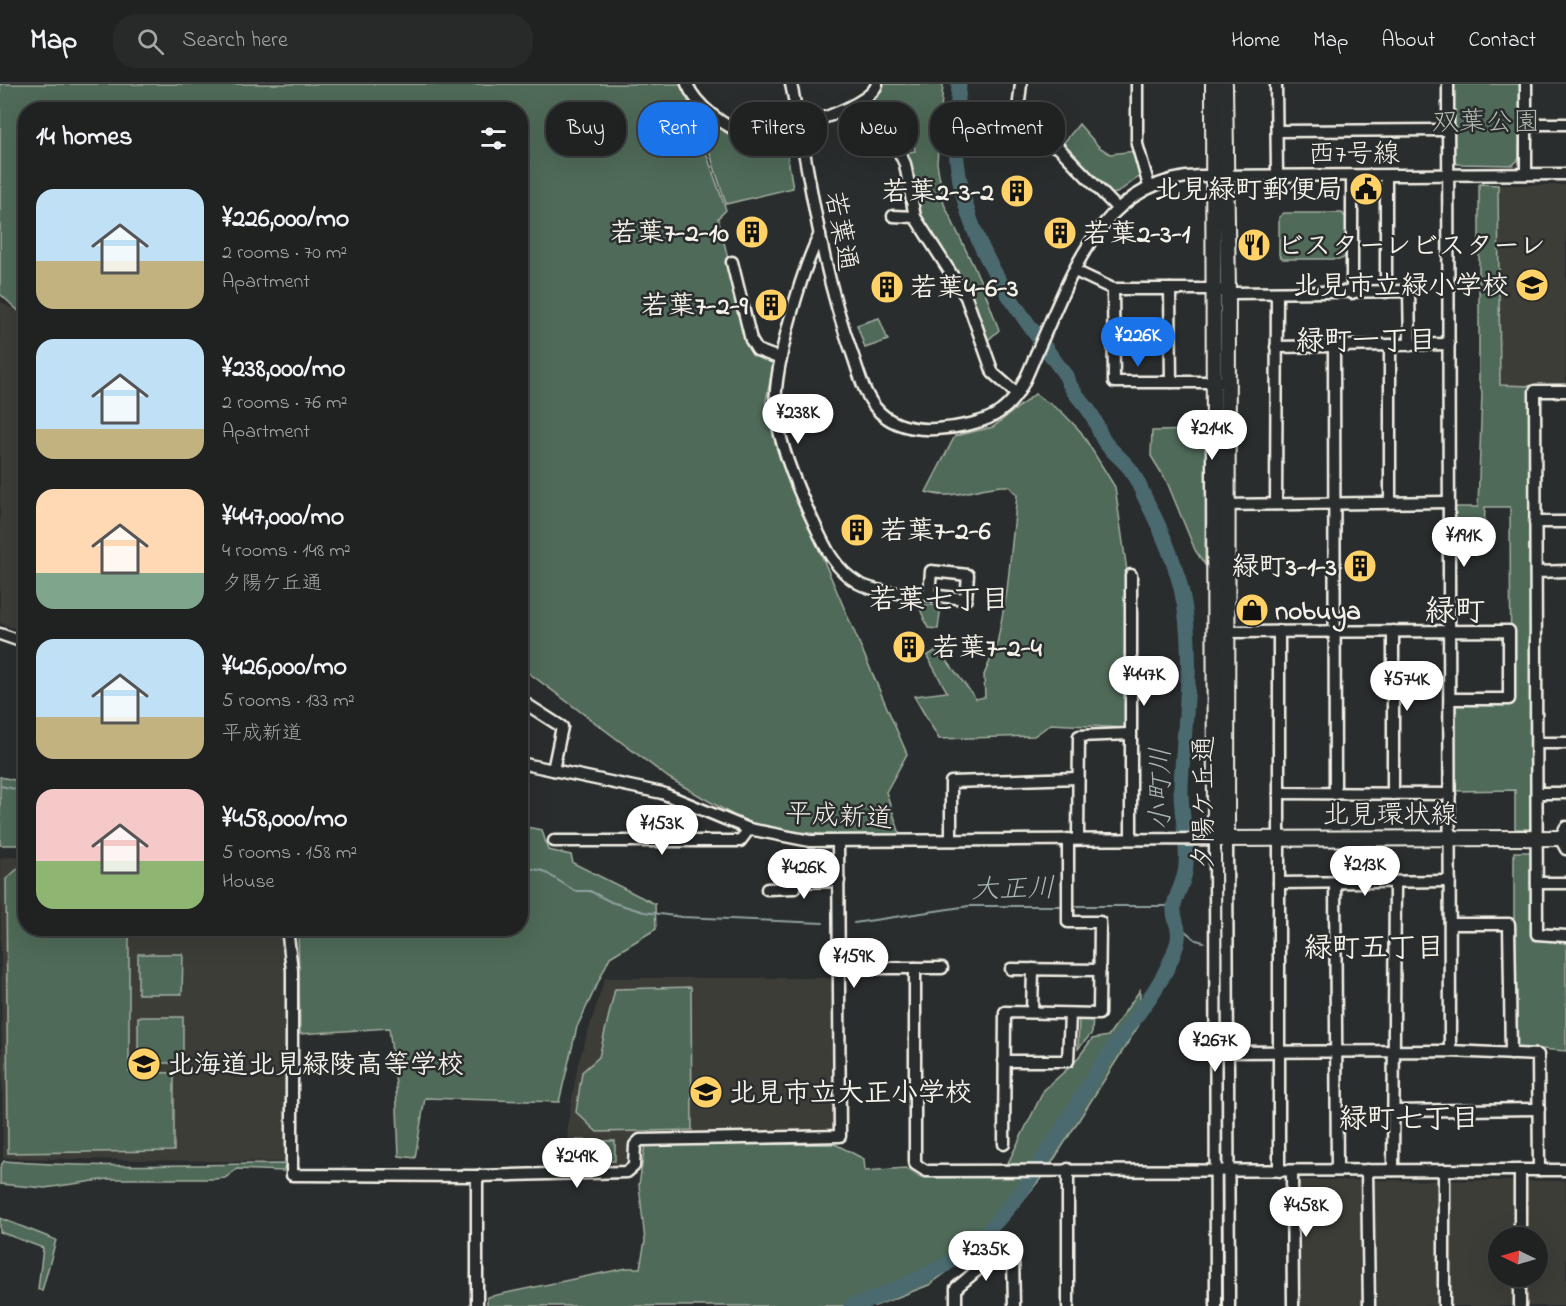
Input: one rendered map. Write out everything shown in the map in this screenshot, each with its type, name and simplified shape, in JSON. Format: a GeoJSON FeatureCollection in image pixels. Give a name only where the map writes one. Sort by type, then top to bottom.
{"type":"FeatureCollection","features":[{"type":"Feature","properties":{"kind":"main road","name":"夕陽ケ丘通"},"geometry":{"type":"LineString","coordinates":[[1213,84],[1228,293],[1221,382]]}},
{"type":"Feature","properties":{"kind":"main road","name":"夕陽ケ丘通"},"geometry":{"type":"LineString","coordinates":[[1214,839],[1221,632],[1221,382],[1214,289],[1225,84]]}},
{"type":"Feature","properties":{"kind":"main road","name":"北見環状線"},"geometry":{"type":"LineString","coordinates":[[1214,839],[1564,838]]}},
{"type":"Feature","properties":{"kind":"street"},"geometry":{"type":"LineString","coordinates":[[687,84],[690,92],[730,126]]}},
{"type":"Feature","properties":{"kind":"street","name":"若葉通"},"geometry":{"type":"LineString","coordinates":[[791,84],[795,102]]}},
{"type":"Feature","properties":{"kind":"street"},"geometry":{"type":"LineString","coordinates":[[827,115],[862,101],[871,95],[877,84]]}},
{"type":"Feature","properties":{"kind":"street"},"geometry":{"type":"LineString","coordinates":[[1021,84],[1016,127],[1026,139],[1044,142],[1059,148],[1117,208]]}},
{"type":"Feature","properties":{"kind":"street"},"geometry":{"type":"LineString","coordinates":[[1137,84],[1137,144],[1149,186]]}},
{"type":"Feature","properties":{"kind":"street"},"geometry":{"type":"LineString","coordinates":[[1275,84],[1277,175]]}},
{"type":"Feature","properties":{"kind":"street"},"geometry":{"type":"LineString","coordinates":[[1448,84],[1450,1051]]}},
{"type":"Feature","properties":{"kind":"street"},"geometry":{"type":"LineString","coordinates":[[1526,84],[1526,174]]}},
{"type":"Feature","properties":{"kind":"street"},"geometry":{"type":"LineString","coordinates":[[1526,124],[1566,124]]}},
{"type":"Feature","properties":{"kind":"street"},"geometry":{"type":"LineString","coordinates":[[1277,131],[1447,130]]}},
{"type":"Feature","properties":{"kind":"street","name":"若葉通"},"geometry":{"type":"LineString","coordinates":[[806,156],[834,304],[864,386],[875,407],[889,419],[918,430],[942,429],[988,418],[999,413],[1017,394],[1075,271],[1098,229],[1117,208],[1149,186],[1192,176],[1220,175]]}},
{"type":"Feature","properties":{"kind":"street"},"geometry":{"type":"LineString","coordinates":[[902,156],[915,217],[966,297],[993,373],[1017,394]]}},
{"type":"Feature","properties":{"kind":"street","name":"西7号線"},"geometry":{"type":"LineString","coordinates":[[1220,175],[1566,174]]}},
{"type":"Feature","properties":{"kind":"street"},"geometry":{"type":"LineString","coordinates":[[1352,176],[1352,292]]}},
{"type":"Feature","properties":{"kind":"street"},"geometry":{"type":"LineString","coordinates":[[1386,176],[1386,292]]}},
{"type":"Feature","properties":{"kind":"street"},"geometry":{"type":"LineString","coordinates":[[893,216],[915,217]]}},
{"type":"Feature","properties":{"kind":"street"},"geometry":{"type":"LineString","coordinates":[[820,234],[807,259],[781,359],[775,393],[779,430],[804,503],[831,559],[847,576],[866,588],[929,595]]}},
{"type":"Feature","properties":{"kind":"street"},"geometry":{"type":"LineString","coordinates":[[732,262],[751,340],[757,350],[781,359]]}},
{"type":"Feature","properties":{"kind":"street"},"geometry":{"type":"LineString","coordinates":[[1075,271],[1113,289],[1214,289],[1228,293],[1409,291],[1410,345]]}},
{"type":"Feature","properties":{"kind":"street"},"geometry":{"type":"LineString","coordinates":[[1113,289],[1114,382],[1221,382]]}},
{"type":"Feature","properties":{"kind":"street"},"geometry":{"type":"LineString","coordinates":[[1170,290],[1171,382]]}},
{"type":"Feature","properties":{"kind":"street"},"geometry":{"type":"LineString","coordinates":[[1276,504],[1277,293]]}},
{"type":"Feature","properties":{"kind":"street"},"geometry":{"type":"LineString","coordinates":[[1276,347],[1449,344]]}},
{"type":"Feature","properties":{"kind":"street"},"geometry":{"type":"LineString","coordinates":[[1334,346],[1335,794]]}},
{"type":"Feature","properties":{"kind":"street"},"geometry":{"type":"LineString","coordinates":[[1390,346],[1390,502]]}},
{"type":"Feature","properties":{"kind":"street"},"geometry":{"type":"LineString","coordinates":[[1566,391],[1535,391],[1537,934],[1566,936]]}},
{"type":"Feature","properties":{"kind":"street"},"geometry":{"type":"LineString","coordinates":[[1221,505],[1448,502]]}},
{"type":"Feature","properties":{"kind":"street"},"geometry":{"type":"LineString","coordinates":[[1535,522],[1566,522]]}},
{"type":"Feature","properties":{"kind":"street"},"geometry":{"type":"LineString","coordinates":[[1536,572],[1566,571]]}},
{"type":"Feature","properties":{"kind":"street"},"geometry":{"type":"LineString","coordinates":[[1131,575],[1131,839]]}},
{"type":"Feature","properties":{"kind":"street"},"geometry":{"type":"LineString","coordinates":[[1393,631],[1393,794]]}},
{"type":"Feature","properties":{"kind":"street"},"geometry":{"type":"LineString","coordinates":[[1221,632],[1509,631],[1509,699],[1450,699]]}},
{"type":"Feature","properties":{"kind":"street"},"geometry":{"type":"LineString","coordinates":[[1278,632],[1279,1171]]}},
{"type":"Feature","properties":{"kind":"street"},"geometry":{"type":"LineString","coordinates":[[0,634],[18,640]]}},
{"type":"Feature","properties":{"kind":"street"},"geometry":{"type":"LineString","coordinates":[[528,705],[562,728],[553,770]]}},
{"type":"Feature","properties":{"kind":"street"},"geometry":{"type":"LineString","coordinates":[[1004,1144],[1005,1012],[1099,1014],[1100,922],[1068,922],[1079,736],[1130,734]]}},
{"type":"Feature","properties":{"kind":"street"},"geometry":{"type":"LineString","coordinates":[[1537,743],[1566,743]]}},
{"type":"Feature","properties":{"kind":"street","name":"平成新道"},"geometry":{"type":"LineString","coordinates":[[528,765],[662,793],[749,829],[785,838],[838,842],[1073,838],[1214,839]]}},
{"type":"Feature","properties":{"kind":"street"},"geometry":{"type":"LineString","coordinates":[[951,840],[951,782],[1078,778]]}},
{"type":"Feature","properties":{"kind":"street"},"geometry":{"type":"LineString","coordinates":[[1537,793],[1566,793]]}},
{"type":"Feature","properties":{"kind":"street"},"geometry":{"type":"LineString","coordinates":[[1280,794],[1450,794]]}},
{"type":"Feature","properties":{"kind":"street"},"geometry":{"type":"LineString","coordinates":[[555,841],[740,842],[749,829]]}},
{"type":"Feature","properties":{"kind":"street","name":"夕陽ケ丘通"},"geometry":{"type":"LineString","coordinates":[[1214,839],[1216,1306]]}},
{"type":"Feature","properties":{"kind":"street","name":"夕陽ケ丘通"},"geometry":{"type":"LineString","coordinates":[[1214,839],[1229,1052],[1229,1306]]}},
{"type":"Feature","properties":{"kind":"street"},"geometry":{"type":"LineString","coordinates":[[288,936],[292,970],[292,1175],[477,1176],[627,1172],[634,1166],[635,1145],[639,1140],[840,1136],[838,842]]}},
{"type":"Feature","properties":{"kind":"street"},"geometry":{"type":"LineString","coordinates":[[767,889],[795,888],[795,882],[839,881]]}},
{"type":"Feature","properties":{"kind":"street"},"geometry":{"type":"LineString","coordinates":[[1279,884],[1450,881]]}},
{"type":"Feature","properties":{"kind":"street"},"geometry":{"type":"LineString","coordinates":[[1394,1170],[1395,882]]}},
{"type":"Feature","properties":{"kind":"street"},"geometry":{"type":"LineString","coordinates":[[1335,883],[1338,1052],[1336,1170]]}},
{"type":"Feature","properties":{"kind":"street"},"geometry":{"type":"LineString","coordinates":[[1537,883],[1566,884]]}},
{"type":"Feature","properties":{"kind":"street"},"geometry":{"type":"LineString","coordinates":[[1451,924],[1509,924],[1511,1054]]}},
{"type":"Feature","properties":{"kind":"street"},"geometry":{"type":"LineString","coordinates":[[840,968],[942,968]]}},
{"type":"Feature","properties":{"kind":"street"},"geometry":{"type":"LineString","coordinates":[[915,968],[915,1164],[926,1171],[1021,1169],[1566,1170]]}},
{"type":"Feature","properties":{"kind":"street"},"geometry":{"type":"LineString","coordinates":[[1011,969],[1100,970]]}},
{"type":"Feature","properties":{"kind":"street"},"geometry":{"type":"LineString","coordinates":[[1032,1012],[1033,969]]}},
{"type":"Feature","properties":{"kind":"street"},"geometry":{"type":"LineString","coordinates":[[1004,1061],[1068,1061],[1070,1014]]}},
{"type":"Feature","properties":{"kind":"street"},"geometry":{"type":"LineString","coordinates":[[1216,1052],[1450,1051],[1538,1055],[1539,1170]]}},
{"type":"Feature","properties":{"kind":"street"},"geometry":{"type":"LineString","coordinates":[[1394,1111],[1539,1110]]}},
{"type":"Feature","properties":{"kind":"street"},"geometry":{"type":"LineString","coordinates":[[1068,1169],[1068,1306]]}},
{"type":"Feature","properties":{"kind":"street"},"geometry":{"type":"LineString","coordinates":[[1367,1170],[1369,1306]]}},
{"type":"Feature","properties":{"kind":"street"},"geometry":{"type":"LineString","coordinates":[[1444,1170],[1444,1306]]}},
{"type":"Feature","properties":{"kind":"street"},"geometry":{"type":"LineString","coordinates":[[1520,1170],[1520,1227]]}},
{"type":"Feature","properties":{"kind":"street"},"geometry":{"type":"LineString","coordinates":[[1292,1171],[1293,1306]]}},
{"type":"Feature","properties":{"kind":"street"},"geometry":{"type":"LineString","coordinates":[[477,1176],[477,1306]]}},
{"type":"Feature","properties":{"kind":"street"},"geometry":{"type":"LineString","coordinates":[[956,1306],[957,1288],[994,1256],[1013,1257],[1014,1306]]}},
{"type":"Feature","properties":{"kind":"street"},"geometry":{"type":"LineString","coordinates":[[1520,1287],[1520,1306]]}},
{"type":"Feature","properties":{"kind":"shaded area","name":"北見市立緑小学校"},"geometry":{"type":"Polygon","coordinates":[[[1498,185],[1566,185],[1566,387],[1500,386],[1498,185]]]}},
{"type":"Feature","properties":{"kind":"shaded area"},"geometry":{"type":"Polygon","coordinates":[[[0,301],[18,313],[18,629],[0,623],[0,301]]]}},
{"type":"Feature","properties":{"kind":"shaded area","name":"北海道北見緑陵高等学校"},"geometry":{"type":"Polygon","coordinates":[[[18,856],[18,936],[281,936],[286,969],[287,1162],[3,1158],[0,858],[18,856]]]}},
{"type":"Feature","properties":{"kind":"shaded area","name":"北見市立大正小学校"},"geometry":{"type":"Polygon","coordinates":[[[605,978],[839,978],[840,1136],[640,1140],[634,1166],[566,1175],[568,1121],[578,1064],[605,978]]]}},
{"type":"Feature","properties":{"kind":"shaded area"},"geometry":{"type":"Polygon","coordinates":[[[1297,1180],[1566,1181],[1566,1306],[1298,1306],[1297,1180]]]}},
{"type":"Feature","properties":{"kind":"green space"},"geometry":{"type":"Polygon","coordinates":[[[0,84],[682,84],[688,102],[638,102],[638,156],[707,156],[726,210],[718,218],[751,351],[774,361],[766,401],[770,423],[801,508],[907,754],[886,792],[900,834],[826,835],[752,826],[669,778],[528,672],[528,102],[18,102],[18,311],[0,294],[0,84]]]}},
{"type":"Feature","properties":{"kind":"green space"},"geometry":{"type":"Polygon","coordinates":[[[881,84],[943,84],[942,102],[930,102],[930,156],[938,156],[944,204],[982,284],[999,330],[986,342],[916,215],[909,156],[918,156],[918,102],[864,102],[876,94],[881,84]]]}},
{"type":"Feature","properties":{"kind":"green space","name":"双葉公園"},"geometry":{"type":"Polygon","coordinates":[[[1452,84],[1520,84],[1519,159],[1513,165],[1457,164],[1452,159],[1452,84]]]}},
{"type":"Feature","properties":{"kind":"green space"},"geometry":{"type":"Polygon","coordinates":[[[1079,124],[1099,147],[1110,154],[1135,151],[1139,177],[1117,193],[1110,194],[1065,148],[1065,141],[1079,124]]]}},
{"type":"Feature","properties":{"kind":"green space"},"geometry":{"type":"Polygon","coordinates":[[[718,127],[730,135],[730,156],[788,156],[793,188],[726,204],[711,156],[718,156],[718,127]]]}},
{"type":"Feature","properties":{"kind":"green space"},"geometry":{"type":"Polygon","coordinates":[[[1479,184],[1498,185],[1500,385],[1532,386],[1532,829],[1515,829],[1515,790],[1454,791],[1454,703],[1511,703],[1510,507],[1485,507],[1484,538],[1453,538],[1453,507],[1478,507],[1482,393],[1479,380],[1479,184]]]}},
{"type":"Feature","properties":{"kind":"green space"},"geometry":{"type":"Polygon","coordinates":[[[1284,213],[1342,213],[1347,219],[1347,255],[1342,259],[1283,259],[1279,255],[1279,217],[1284,213]]]}},
{"type":"Feature","properties":{"kind":"green space"},"geometry":{"type":"Polygon","coordinates":[[[879,318],[888,340],[865,348],[857,325],[879,318]]]}},
{"type":"Feature","properties":{"kind":"green space"},"geometry":{"type":"Polygon","coordinates":[[[1035,394],[1062,412],[1081,432],[1115,487],[1127,571],[1126,728],[1051,724],[1034,736],[939,739],[914,696],[947,692],[927,656],[938,649],[976,699],[985,697],[984,675],[997,644],[1007,591],[1017,495],[1009,486],[947,495],[926,492],[955,436],[993,427],[1035,394]]]}},
{"type":"Feature","properties":{"kind":"green space"},"geometry":{"type":"Polygon","coordinates":[[[1205,430],[1205,565],[1195,550],[1167,482],[1151,456],[1152,431],[1205,430]]]}},
{"type":"Feature","properties":{"kind":"green space"},"geometry":{"type":"Polygon","coordinates":[[[918,604],[941,606],[938,629],[928,628],[918,604]]]}},
{"type":"Feature","properties":{"kind":"green space"},"geometry":{"type":"Polygon","coordinates":[[[0,777],[18,781],[18,845],[0,845],[0,777]]]}},
{"type":"Feature","properties":{"kind":"green space"},"geometry":{"type":"Polygon","coordinates":[[[528,827],[542,830],[548,850],[571,855],[573,863],[655,904],[656,929],[610,957],[577,1027],[559,1102],[425,1098],[415,1158],[399,1156],[396,1085],[389,1028],[300,1034],[298,936],[528,936],[528,827]]]}},
{"type":"Feature","properties":{"kind":"green space"},"geometry":{"type":"Polygon","coordinates":[[[1514,852],[1533,852],[1534,939],[1566,939],[1566,1051],[1514,1047],[1514,852]]]}},
{"type":"Feature","properties":{"kind":"green space"},"geometry":{"type":"Polygon","coordinates":[[[18,868],[18,936],[129,936],[129,1072],[174,1073],[174,1151],[8,1153],[6,879],[18,868]]]}},
{"type":"Feature","properties":{"kind":"green space"},"geometry":{"type":"Polygon","coordinates":[[[138,954],[183,954],[182,994],[138,994],[138,954]]]}},
{"type":"Feature","properties":{"kind":"green space"},"geometry":{"type":"Polygon","coordinates":[[[691,987],[692,1130],[597,1132],[576,1112],[582,1072],[599,1057],[615,989],[691,987]]]}},
{"type":"Feature","properties":{"kind":"green space"},"geometry":{"type":"Polygon","coordinates":[[[1140,990],[1139,1025],[1046,1172],[979,1248],[929,1285],[875,1306],[487,1306],[487,1297],[627,1268],[640,1268],[645,1241],[639,1185],[645,1145],[835,1144],[864,1159],[865,1171],[906,1168],[919,1177],[1003,1173],[1044,1090],[1075,1062],[1092,1039],[1108,1036],[1140,990]]]}},
{"type":"Feature","properties":{"kind":"green space"},"geometry":{"type":"Polygon","coordinates":[[[1079,1016],[1093,1016],[1092,1033],[1078,1049],[1079,1016]]]}},
{"type":"Feature","properties":{"kind":"green space"},"geometry":{"type":"Polygon","coordinates":[[[138,1017],[183,1017],[183,1063],[138,1063],[138,1017]]]}},
{"type":"Feature","properties":{"kind":"green space"},"geometry":{"type":"Polygon","coordinates":[[[571,1140],[615,1141],[615,1161],[571,1161],[571,1140]]]}},
{"type":"Feature","properties":{"kind":"green space"},"geometry":{"type":"Polygon","coordinates":[[[4,1161],[109,1165],[286,1164],[283,1171],[237,1169],[225,1178],[108,1179],[45,1188],[0,1184],[0,1167],[4,1161]]]}},
{"type":"Feature","properties":{"kind":"green space"},"geometry":{"type":"Polygon","coordinates":[[[0,1218],[56,1240],[42,1291],[38,1289],[43,1248],[0,1232],[0,1218]]]}},
{"type":"Feature","properties":{"kind":"waterway","name":"小町川"},"geometry":{"type":"LineString","coordinates":[[851,1306],[913,1282],[950,1262],[980,1238],[1020,1193],[1103,1062],[1163,976],[1177,944],[1178,933],[1174,906],[1186,870],[1181,786],[1188,687],[1188,637],[1178,576],[1162,532],[1133,473],[1105,443],[1090,412],[1010,297],[979,242],[960,182],[956,148],[959,84]]}},
{"type":"Feature","properties":{"kind":"waterway","name":"大正川"},"geometry":{"type":"LineString","coordinates":[[0,786],[18,789]]}},
{"type":"Feature","properties":{"kind":"waterway","name":"大正川"},"geometry":{"type":"LineString","coordinates":[[528,868],[543,871],[575,891],[590,891],[611,902],[644,912],[682,917],[823,923]]}},
{"type":"Feature","properties":{"kind":"waterway","name":"大正川"},"geometry":{"type":"LineString","coordinates":[[854,923],[969,906],[1065,906]]}},
{"type":"Feature","properties":{"kind":"waterway","name":"大正川"},"geometry":{"type":"LineString","coordinates":[[1071,906],[1174,906]]}},
{"type":"Feature","properties":{"kind":"waterway"},"geometry":{"type":"LineString","coordinates":[[1180,927],[1196,940],[1204,942]]}},
{"type":"Feature","properties":{"kind":"place","name":"北見緑町郵便局"},"geometry":{"type":"Point","coordinates":[1366,189]}},
{"type":"Feature","properties":{"kind":"place","name":"若葉2-3-2"},"geometry":{"type":"Point","coordinates":[1017,191]}},
{"type":"Feature","properties":{"kind":"place","name":"若葉7-2-10"},"geometry":{"type":"Point","coordinates":[752,232]}},
{"type":"Feature","properties":{"kind":"place","name":"若葉2-3-1"},"geometry":{"type":"Point","coordinates":[1060,233]}},
{"type":"Feature","properties":{"kind":"place","name":"ビスターレビスターレ"},"geometry":{"type":"Point","coordinates":[1254,245]}},
{"type":"Feature","properties":{"kind":"place","name":"北見市立緑小学校"},"geometry":{"type":"Point","coordinates":[1532,285]}},
{"type":"Feature","properties":{"kind":"place","name":"若葉4-6-3"},"geometry":{"type":"Point","coordinates":[887,287]}},
{"type":"Feature","properties":{"kind":"place","name":"若葉7-2-9"},"geometry":{"type":"Point","coordinates":[771,305]}},
{"type":"Feature","properties":{"kind":"place","name":"若葉7-2-6"},"geometry":{"type":"Point","coordinates":[857,530]}},
{"type":"Feature","properties":{"kind":"place","name":"緑町3-1-3"},"geometry":{"type":"Point","coordinates":[1360,566]}},
{"type":"Feature","properties":{"kind":"place","name":"nobuya"},"geometry":{"type":"Point","coordinates":[1252,610]}},
{"type":"Feature","properties":{"kind":"place","name":"若葉7-2-4"},"geometry":{"type":"Point","coordinates":[909,647]}},
{"type":"Feature","properties":{"kind":"place","name":"北海道北見緑陵高等学校"},"geometry":{"type":"Point","coordinates":[144,1064]}},
{"type":"Feature","properties":{"kind":"place","name":"北見市立大正小学校"},"geometry":{"type":"Point","coordinates":[706,1092]}},
{"type":"Feature","properties":{"kind":"district","name":"緑町一丁目"},"geometry":{"type":"Point","coordinates":[1366,339]}},
{"type":"Feature","properties":{"kind":"district","name":"若葉七丁目"},"geometry":{"type":"Point","coordinates":[939,598]}},
{"type":"Feature","properties":{"kind":"district","name":"緑町"},"geometry":{"type":"Point","coordinates":[1455,610]}},
{"type":"Feature","properties":{"kind":"district","name":"緑町五丁目"},"geometry":{"type":"Point","coordinates":[1374,946]}},
{"type":"Feature","properties":{"kind":"district","name":"緑町七丁目"},"geometry":{"type":"Point","coordinates":[1409,1117]}}]}
